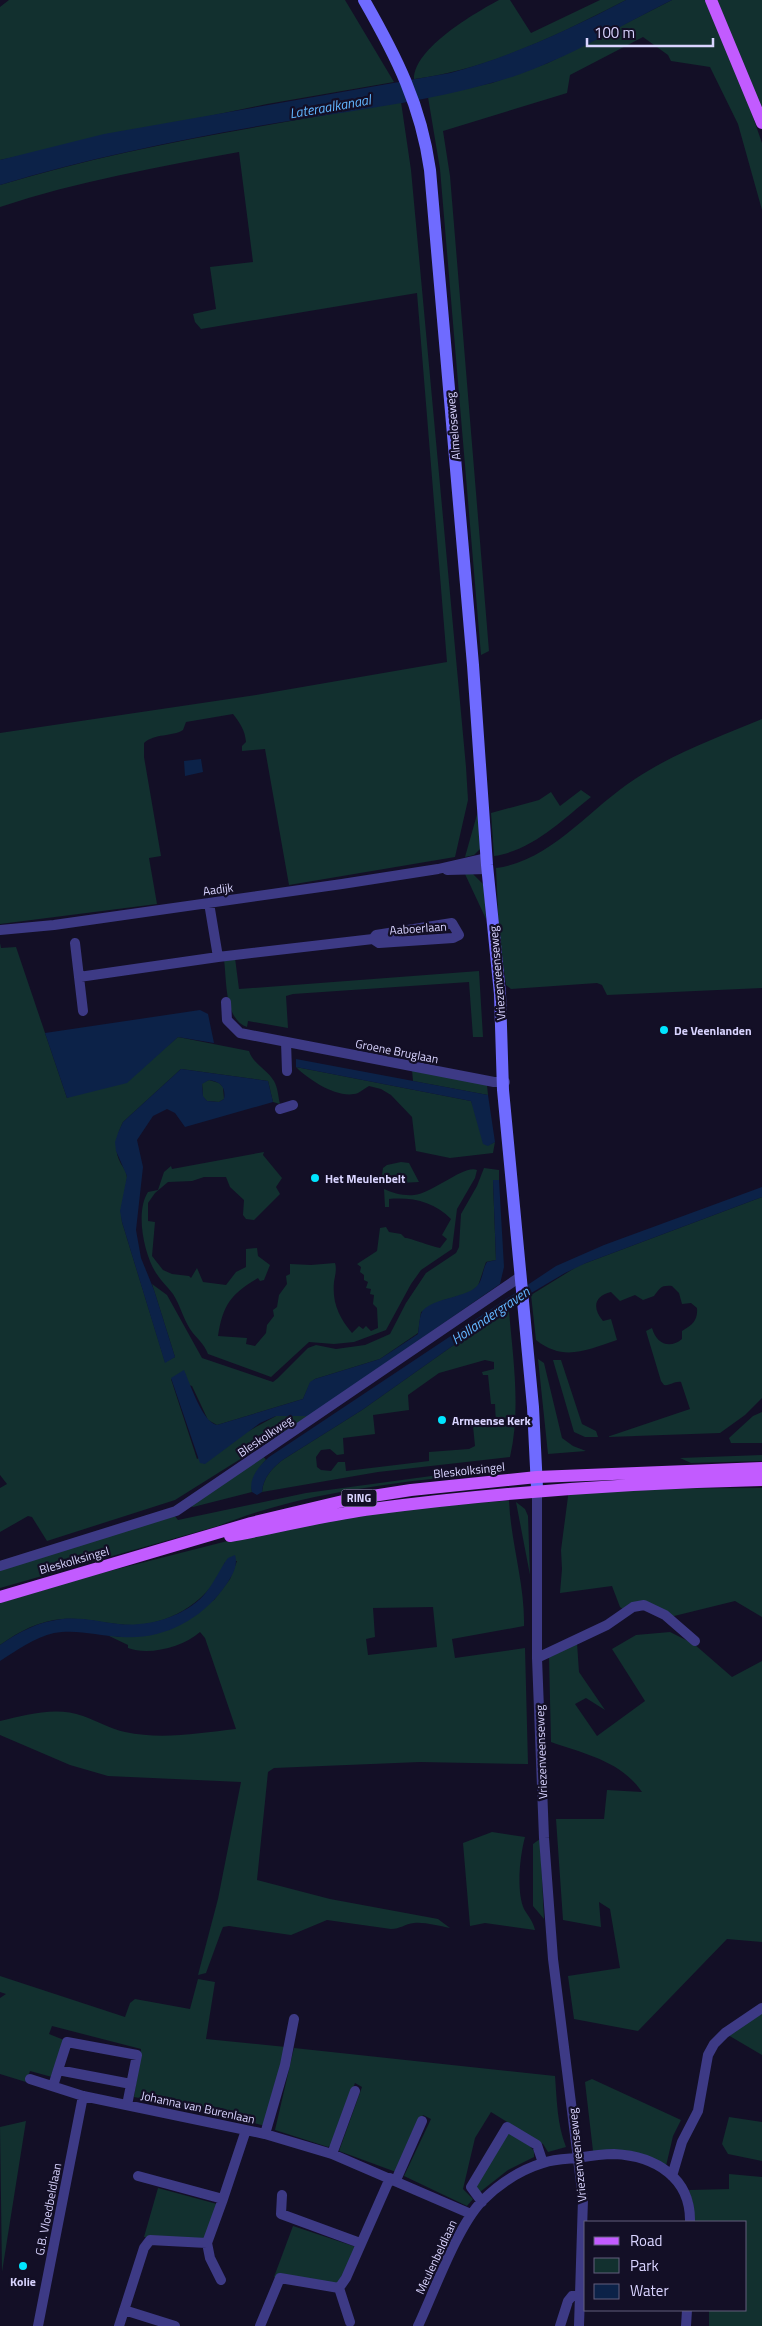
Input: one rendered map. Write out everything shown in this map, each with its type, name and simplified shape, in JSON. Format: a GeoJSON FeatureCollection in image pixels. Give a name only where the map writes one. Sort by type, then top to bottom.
{"type":"FeatureCollection","features":[{"type":"Feature","properties":{"kind":"main road"},"geometry":{"type":"LineString","coordinates":[[711,0],[762,124]]}},
{"type":"Feature","properties":{"kind":"main road","name":"Bleskolksingel"},"geometry":{"type":"LineString","coordinates":[[0,1597],[186,1544],[251,1523],[347,1500],[410,1490],[537,1477],[762,1468]]}},
{"type":"Feature","properties":{"kind":"main road","name":"Bleskolksingel"},"geometry":{"type":"LineString","coordinates":[[186,1544],[370,1509],[537,1490],[762,1480]]}},
{"type":"Feature","properties":{"kind":"street","name":"Almeloseweg"},"geometry":{"type":"LineString","coordinates":[[364,0],[405,75],[415,103],[428,153],[473,665],[487,864]]}},
{"type":"Feature","properties":{"kind":"street","name":"Aadijk"},"geometry":{"type":"LineString","coordinates":[[0,930],[61,924],[438,869],[487,864]]}},
{"type":"Feature","properties":{"kind":"street","name":"Vriezenveenseweg"},"geometry":{"type":"LineString","coordinates":[[487,864],[500,994],[508,1152],[513,1176],[537,1477],[537,1658],[544,1838],[553,1959],[578,2157],[583,2225],[579,2326]]}},
{"type":"Feature","properties":{"kind":"street"},"geometry":{"type":"LineString","coordinates":[[209,903],[218,957]]}},
{"type":"Feature","properties":{"kind":"street","name":"Aaboerlaan"},"geometry":{"type":"LineString","coordinates":[[79,977],[218,957],[373,939],[376,935],[452,923],[459,935],[457,938],[378,943],[373,939]]}},
{"type":"Feature","properties":{"kind":"street"},"geometry":{"type":"LineString","coordinates":[[75,942],[83,1011]]}},
{"type":"Feature","properties":{"kind":"street","name":"Groene Bruglaan"},"geometry":{"type":"LineString","coordinates":[[226,1002],[228,1020],[240,1033],[494,1082],[505,1082]]}},
{"type":"Feature","properties":{"kind":"street"},"geometry":{"type":"LineString","coordinates":[[286,1042],[287,1071]]}},
{"type":"Feature","properties":{"kind":"street"},"geometry":{"type":"LineString","coordinates":[[280,1109],[293,1105]]}},
{"type":"Feature","properties":{"kind":"street","name":"Bleskolkweg"},"geometry":{"type":"LineString","coordinates":[[0,1566],[176,1511],[521,1281]]}},
{"type":"Feature","properties":{"kind":"street"},"geometry":{"type":"LineString","coordinates":[[537,1658],[607,1625],[632,1608],[644,1605],[665,1615],[695,1641]]}},
{"type":"Feature","properties":{"kind":"street"},"geometry":{"type":"LineString","coordinates":[[690,2221],[688,2197],[672,2176],[682,2142],[698,2111],[708,2055],[714,2044],[725,2033],[762,2008]]}},
{"type":"Feature","properties":{"kind":"street","name":"Johanna van Burenlaan"},"geometry":{"type":"LineString","coordinates":[[265,2134],[285,2065],[294,2019]]}},
{"type":"Feature","properties":{"kind":"street","name":"Johanna van Burenlaan"},"geometry":{"type":"LineString","coordinates":[[53,2086],[67,2042],[137,2055],[127,2105]]}},
{"type":"Feature","properties":{"kind":"street","name":"Johanna van Burenlaan"},"geometry":{"type":"LineString","coordinates":[[58,2070],[131,2084]]}},
{"type":"Feature","properties":{"kind":"street","name":"Johanna van Burenlaan"},"geometry":{"type":"LineString","coordinates":[[30,2079],[83,2096],[265,2134],[332,2154],[471,2214]]}},
{"type":"Feature","properties":{"kind":"street"},"geometry":{"type":"LineString","coordinates":[[332,2154],[355,2091]]}},
{"type":"Feature","properties":{"kind":"street","name":"G.B. Vloedbeldlaan"},"geometry":{"type":"LineString","coordinates":[[38,2326],[83,2096]]}},
{"type":"Feature","properties":{"kind":"street"},"geometry":{"type":"LineString","coordinates":[[339,2288],[346,2278],[360,2243],[422,2120]]}},
{"type":"Feature","properties":{"kind":"street"},"geometry":{"type":"LineString","coordinates":[[482,2202],[470,2187],[507,2128],[537,2145],[543,2163]]}},
{"type":"Feature","properties":{"kind":"street"},"geometry":{"type":"LineString","coordinates":[[221,2280],[210,2258],[207,2243],[246,2130]]}},
{"type":"Feature","properties":{"kind":"street","name":"Meulenbeldlaan"},"geometry":{"type":"LineString","coordinates":[[418,2326],[471,2214],[482,2202],[520,2172],[543,2163],[599,2154],[628,2156],[660,2167],[672,2176]]}},
{"type":"Feature","properties":{"kind":"street"},"geometry":{"type":"LineString","coordinates":[[138,2176],[223,2200]]}},
{"type":"Feature","properties":{"kind":"street"},"geometry":{"type":"LineString","coordinates":[[282,2195],[281,2214],[360,2243]]}},
{"type":"Feature","properties":{"kind":"street"},"geometry":{"type":"LineString","coordinates":[[119,2326],[144,2248],[150,2240],[207,2243]]}},
{"type":"Feature","properties":{"kind":"street"},"geometry":{"type":"LineString","coordinates":[[260,2326],[280,2278],[339,2288]]}},
{"type":"Feature","properties":{"kind":"street"},"geometry":{"type":"LineString","coordinates":[[339,2288],[350,2322]]}},
{"type":"Feature","properties":{"kind":"street"},"geometry":{"type":"LineString","coordinates":[[560,2326],[568,2301],[572,2296],[580,2295]]}},
{"type":"Feature","properties":{"kind":"street"},"geometry":{"type":"LineString","coordinates":[[124,2310],[175,2326]]}},
{"type":"Feature","properties":{"kind":"street"},"geometry":{"type":"LineString","coordinates":[[686,2326],[687,2311]]}},
{"type":"Feature","properties":{"kind":"green space"},"geometry":{"type":"Polygon","coordinates":[[[9,0],[345,0],[394,82],[267,104],[0,160],[0,7],[9,0]]]}},
{"type":"Feature","properties":{"kind":"green space"},"geometry":{"type":"Polygon","coordinates":[[[499,0],[510,0],[531,33],[600,0],[626,0],[549,38],[497,59],[442,74],[414,79],[417,67],[424,55],[435,44],[476,13],[499,0]]]}},
{"type":"Feature","properties":{"kind":"green space"},"geometry":{"type":"Polygon","coordinates":[[[672,0],[705,0],[746,97],[762,143],[762,210],[738,124],[710,67],[671,61],[668,55],[643,37],[570,75],[567,93],[443,131],[450,176],[489,651],[481,655],[440,169],[428,97],[492,83],[548,63],[672,0]]]}},
{"type":"Feature","properties":{"kind":"green space"},"geometry":{"type":"Polygon","coordinates":[[[717,0],[762,0],[762,110],[717,0]]]}},
{"type":"Feature","properties":{"kind":"green space"},"geometry":{"type":"Polygon","coordinates":[[[401,102],[411,170],[466,767],[468,800],[455,857],[289,885],[265,749],[242,751],[242,746],[246,742],[245,734],[233,714],[186,722],[183,730],[179,732],[153,738],[144,743],[144,757],[161,856],[149,858],[157,904],[0,924],[0,733],[256,695],[447,662],[417,293],[201,329],[195,322],[193,314],[216,309],[210,267],[253,262],[239,152],[89,182],[0,207],[0,185],[149,147],[401,102]]]}},
{"type":"Feature","properties":{"kind":"green space"},"geometry":{"type":"Polygon","coordinates":[[[762,719],[762,988],[607,995],[602,985],[597,983],[511,989],[506,985],[499,934],[496,868],[516,863],[535,855],[569,832],[618,791],[665,761],[762,719]]]}},
{"type":"Feature","properties":{"kind":"green space"},"geometry":{"type":"Polygon","coordinates":[[[581,790],[591,797],[557,825],[521,848],[494,856],[491,813],[539,800],[551,792],[560,806],[581,790]]]}},
{"type":"Feature","properties":{"kind":"green space"},"geometry":{"type":"Polygon","coordinates":[[[478,811],[481,848],[474,855],[465,857],[478,811]]]}},
{"type":"Feature","properties":{"kind":"green space"},"geometry":{"type":"Polygon","coordinates":[[[465,874],[473,874],[484,885],[486,919],[465,874]]]}},
{"type":"Feature","properties":{"kind":"green space"},"geometry":{"type":"Polygon","coordinates":[[[0,943],[1,948],[16,947],[67,1098],[158,1054],[178,1037],[249,1051],[251,1056],[271,1077],[277,1089],[280,1104],[273,1102],[268,1081],[181,1069],[123,1122],[117,1138],[116,1148],[127,1178],[122,1205],[122,1222],[165,1362],[175,1357],[152,1284],[167,1295],[202,1358],[273,1382],[308,1348],[316,1345],[336,1349],[365,1345],[390,1334],[406,1303],[426,1273],[456,1253],[459,1247],[461,1214],[477,1186],[484,1168],[499,1170],[499,1180],[493,1181],[496,1260],[486,1262],[478,1286],[469,1293],[444,1300],[421,1312],[418,1333],[380,1359],[315,1379],[310,1383],[303,1399],[217,1425],[208,1420],[192,1386],[171,1379],[197,1459],[276,1416],[309,1416],[175,1500],[47,1541],[32,1517],[28,1516],[0,1532],[0,1488],[7,1484],[0,1475],[0,943]]]}},
{"type":"Feature","properties":{"kind":"green space"},"geometry":{"type":"Polygon","coordinates":[[[235,958],[239,989],[479,971],[483,1037],[473,1037],[469,982],[293,994],[286,996],[288,1028],[248,1021],[247,1027],[234,1016],[228,998],[224,960],[235,958]]]}},
{"type":"Feature","properties":{"kind":"green space"},"geometry":{"type":"Polygon","coordinates":[[[296,1067],[471,1101],[491,1144],[495,1142],[493,1153],[450,1158],[416,1151],[412,1117],[391,1095],[381,1089],[369,1086],[358,1093],[342,1094],[316,1083],[296,1067]]]}},
{"type":"Feature","properties":{"kind":"green space"},"geometry":{"type":"Polygon","coordinates":[[[412,1070],[487,1085],[488,1095],[413,1081],[412,1070]]]}},
{"type":"Feature","properties":{"kind":"green space"},"geometry":{"type":"Polygon","coordinates":[[[209,1080],[219,1083],[223,1087],[224,1099],[219,1102],[207,1101],[203,1097],[202,1083],[209,1080]]]}},
{"type":"Feature","properties":{"kind":"green space"},"geometry":{"type":"Polygon","coordinates":[[[264,1152],[263,1155],[282,1178],[276,1187],[280,1194],[254,1220],[246,1219],[243,1215],[244,1200],[230,1187],[226,1177],[204,1177],[192,1181],[168,1182],[155,1193],[148,1203],[148,1221],[155,1222],[152,1256],[163,1270],[191,1278],[197,1268],[203,1282],[226,1285],[236,1272],[246,1267],[246,1249],[257,1248],[258,1256],[270,1265],[264,1280],[260,1281],[258,1278],[241,1289],[230,1301],[220,1325],[218,1336],[247,1338],[246,1344],[255,1346],[266,1333],[267,1325],[274,1316],[273,1310],[277,1307],[279,1295],[287,1284],[286,1276],[290,1274],[290,1264],[335,1263],[334,1297],[343,1321],[352,1333],[359,1326],[363,1329],[366,1326],[371,1331],[378,1328],[377,1308],[373,1304],[374,1295],[370,1294],[371,1289],[366,1288],[368,1282],[364,1280],[364,1275],[360,1272],[361,1267],[357,1264],[377,1251],[380,1228],[386,1227],[389,1232],[401,1234],[405,1238],[440,1248],[447,1239],[442,1235],[451,1219],[438,1208],[415,1200],[389,1199],[389,1207],[385,1207],[384,1189],[398,1194],[414,1195],[422,1193],[465,1171],[477,1170],[475,1178],[457,1209],[452,1249],[421,1270],[411,1284],[386,1330],[354,1342],[334,1344],[309,1342],[271,1377],[208,1354],[190,1329],[173,1294],[158,1276],[152,1265],[145,1244],[142,1221],[144,1200],[148,1192],[158,1190],[164,1172],[171,1166],[172,1169],[264,1152]]]}},
{"type":"Feature","properties":{"kind":"green space"},"geometry":{"type":"Polygon","coordinates":[[[401,1162],[409,1163],[419,1182],[400,1183],[382,1175],[383,1168],[387,1165],[401,1162]]]}},
{"type":"Feature","properties":{"kind":"green space"},"geometry":{"type":"Polygon","coordinates":[[[762,1197],[762,1398],[745,1415],[720,1433],[607,1437],[690,1409],[681,1382],[664,1385],[661,1381],[646,1331],[652,1328],[657,1338],[664,1343],[672,1344],[677,1342],[682,1339],[682,1331],[694,1322],[697,1316],[697,1308],[691,1303],[682,1304],[679,1293],[672,1286],[663,1287],[654,1296],[643,1300],[635,1295],[620,1301],[611,1292],[605,1294],[596,1303],[597,1312],[603,1321],[611,1319],[617,1340],[585,1350],[566,1352],[546,1347],[536,1340],[531,1295],[578,1266],[762,1197]]]}},
{"type":"Feature","properties":{"kind":"green space"},"geometry":{"type":"Polygon","coordinates":[[[506,1308],[509,1311],[516,1402],[510,1457],[378,1472],[262,1492],[266,1477],[280,1462],[362,1410],[506,1308]],[[485,1360],[439,1373],[408,1395],[409,1410],[373,1415],[375,1434],[343,1438],[344,1454],[337,1455],[330,1449],[321,1450],[316,1457],[317,1467],[321,1470],[331,1471],[338,1462],[345,1462],[346,1471],[429,1461],[429,1452],[469,1449],[475,1446],[473,1426],[496,1424],[495,1404],[491,1404],[488,1375],[483,1375],[482,1372],[494,1369],[494,1362],[485,1360]]]}},
{"type":"Feature","properties":{"kind":"green space"},"geometry":{"type":"Polygon","coordinates":[[[538,1359],[544,1363],[562,1438],[573,1446],[586,1451],[548,1454],[538,1359]]]}},
{"type":"Feature","properties":{"kind":"green space"},"geometry":{"type":"Polygon","coordinates":[[[553,1360],[561,1360],[582,1424],[596,1431],[598,1437],[585,1437],[574,1432],[553,1360]]]}},
{"type":"Feature","properties":{"kind":"green space"},"geometry":{"type":"Polygon","coordinates":[[[762,1412],[762,1443],[731,1443],[729,1438],[753,1416],[762,1412]]]}},
{"type":"Feature","properties":{"kind":"green space"},"geometry":{"type":"Polygon","coordinates":[[[762,1455],[762,1461],[691,1463],[680,1458],[762,1455]]]}},
{"type":"Feature","properties":{"kind":"green space"},"geometry":{"type":"Polygon","coordinates":[[[263,1456],[266,1460],[252,1484],[252,1492],[193,1507],[189,1505],[263,1456]]]}},
{"type":"Feature","properties":{"kind":"green space"},"geometry":{"type":"Polygon","coordinates":[[[505,1466],[506,1470],[397,1483],[288,1503],[218,1526],[0,1588],[0,1569],[174,1515],[178,1520],[306,1493],[505,1466]]]}},
{"type":"Feature","properties":{"kind":"green space"},"geometry":{"type":"Polygon","coordinates":[[[762,1488],[762,1617],[735,1601],[670,1617],[654,1607],[628,1613],[620,1607],[612,1586],[560,1593],[561,1550],[569,1489],[762,1488]]]}},
{"type":"Feature","properties":{"kind":"green space"},"geometry":{"type":"Polygon","coordinates":[[[509,1501],[524,1610],[524,1626],[452,1639],[455,1658],[525,1648],[528,1764],[420,1762],[274,1768],[268,1772],[257,1880],[330,1899],[438,1919],[450,1928],[418,1923],[391,1929],[327,1920],[291,1935],[229,1926],[223,1927],[206,1973],[198,1975],[218,1899],[241,1782],[108,1776],[70,1765],[0,1735],[0,1721],[41,1712],[62,1712],[83,1716],[120,1731],[139,1734],[167,1736],[236,1729],[205,1638],[200,1632],[175,1646],[146,1651],[128,1648],[128,1645],[107,1635],[121,1637],[214,1600],[230,1579],[237,1561],[225,1562],[211,1587],[190,1606],[177,1614],[150,1623],[127,1625],[82,1619],[54,1620],[30,1628],[0,1645],[0,1603],[90,1576],[251,1535],[370,1512],[509,1501]],[[433,1607],[373,1608],[375,1637],[366,1639],[368,1655],[437,1647],[433,1607]]]}},
{"type":"Feature","properties":{"kind":"green space"},"geometry":{"type":"Polygon","coordinates":[[[516,1502],[525,1509],[528,1516],[530,1575],[516,1502]]]}},
{"type":"Feature","properties":{"kind":"green space"},"geometry":{"type":"Polygon","coordinates":[[[670,1632],[694,1644],[732,1677],[762,1661],[762,1942],[727,1939],[638,2031],[574,2019],[568,1976],[620,1968],[610,1909],[599,1902],[601,1927],[563,1920],[556,1819],[604,1819],[607,1790],[642,1792],[633,1781],[613,1766],[589,1755],[551,1742],[549,1656],[577,1643],[579,1672],[605,1710],[586,1698],[575,1704],[597,1736],[645,1701],[612,1649],[636,1635],[670,1632]]]}},
{"type":"Feature","properties":{"kind":"green space"},"geometry":{"type":"Polygon","coordinates":[[[492,1832],[525,1837],[520,1863],[520,1893],[524,1909],[532,1921],[535,1930],[485,1923],[470,1926],[463,1843],[492,1832]]]}},
{"type":"Feature","properties":{"kind":"green space"},"geometry":{"type":"Polygon","coordinates":[[[540,1839],[544,1919],[533,1906],[533,1844],[540,1839]]]}},
{"type":"Feature","properties":{"kind":"green space"},"geometry":{"type":"Polygon","coordinates":[[[0,1976],[125,2017],[130,2003],[135,1999],[190,2009],[198,1979],[215,1982],[206,2039],[286,2047],[265,2126],[220,2114],[134,2097],[141,2049],[52,2026],[49,2034],[64,2040],[52,2077],[30,2071],[26,2082],[0,2074],[0,1998],[6,1994],[0,1992],[0,1976]]]}},
{"type":"Feature","properties":{"kind":"green space"},"geometry":{"type":"Polygon","coordinates":[[[762,2013],[762,2055],[728,2035],[762,2013]]]}},
{"type":"Feature","properties":{"kind":"green space"},"geometry":{"type":"Polygon","coordinates":[[[294,2048],[555,2076],[559,2121],[566,2147],[548,2152],[543,2144],[491,2112],[475,2138],[463,2189],[473,2199],[467,2206],[404,2176],[431,2119],[423,2115],[396,2172],[339,2151],[362,2087],[355,2083],[331,2145],[328,2147],[275,2130],[294,2048]]]}},
{"type":"Feature","properties":{"kind":"green space"},"geometry":{"type":"Polygon","coordinates":[[[592,2079],[681,2120],[673,2136],[666,2166],[593,2151],[585,2082],[592,2079]]]}},
{"type":"Feature","properties":{"kind":"green space"},"geometry":{"type":"Polygon","coordinates":[[[729,2117],[762,2122],[762,2161],[728,2154],[722,2144],[729,2117]]]}},
{"type":"Feature","properties":{"kind":"green space"},"geometry":{"type":"Polygon","coordinates":[[[26,2121],[2,2272],[0,2127],[26,2121]]]}},
{"type":"Feature","properties":{"kind":"green space"},"geometry":{"type":"Polygon","coordinates":[[[508,2133],[527,2143],[534,2151],[534,2157],[508,2170],[480,2192],[476,2186],[508,2133]]]}},
{"type":"Feature","properties":{"kind":"green space"},"geometry":{"type":"Polygon","coordinates":[[[729,2174],[762,2177],[762,2326],[709,2326],[709,2311],[747,2311],[747,2221],[694,2221],[694,2207],[689,2190],[729,2189],[729,2174]]]}},
{"type":"Feature","properties":{"kind":"green space"},"geometry":{"type":"Polygon","coordinates":[[[158,2188],[217,2204],[207,2240],[144,2237],[158,2188]]]}},
{"type":"Feature","properties":{"kind":"green space"},"geometry":{"type":"Polygon","coordinates":[[[293,2226],[356,2247],[340,2287],[274,2277],[293,2226]]]}},
{"type":"Feature","properties":{"kind":"water","name":"Lateraalkanaal"},"geometry":{"type":"Polygon","coordinates":[[[626,0],[672,0],[554,61],[486,85],[404,103],[183,140],[109,156],[0,185],[0,160],[104,134],[450,73],[496,59],[540,41],[626,0]]]}},
{"type":"Feature","properties":{"kind":"water"},"geometry":{"type":"Polygon","coordinates":[[[201,759],[203,772],[185,776],[184,761],[201,759]]]}},
{"type":"Feature","properties":{"kind":"water"},"geometry":{"type":"Polygon","coordinates":[[[200,1010],[208,1014],[214,1043],[178,1037],[127,1083],[67,1098],[45,1033],[200,1010]]]}},
{"type":"Feature","properties":{"kind":"water"},"geometry":{"type":"Polygon","coordinates":[[[296,1059],[488,1095],[495,1142],[488,1146],[483,1144],[471,1101],[296,1067],[296,1059]]]}},
{"type":"Feature","properties":{"kind":"water"},"geometry":{"type":"Polygon","coordinates":[[[181,1069],[268,1081],[273,1102],[185,1127],[175,1113],[167,1109],[153,1116],[137,1140],[143,1167],[136,1230],[141,1258],[154,1290],[175,1357],[165,1363],[120,1211],[127,1176],[116,1151],[115,1142],[123,1122],[181,1069]],[[209,1080],[202,1084],[203,1096],[207,1101],[219,1102],[224,1099],[224,1091],[220,1084],[209,1080]]]}},
{"type":"Feature","properties":{"kind":"water"},"geometry":{"type":"Polygon","coordinates":[[[493,1180],[499,1180],[504,1267],[500,1284],[309,1416],[276,1416],[260,1423],[205,1464],[200,1463],[171,1378],[184,1370],[206,1417],[217,1425],[303,1399],[310,1382],[315,1379],[380,1359],[418,1334],[420,1316],[424,1309],[430,1305],[471,1291],[480,1282],[487,1262],[496,1260],[493,1180]]]}},
{"type":"Feature","properties":{"kind":"water","name":"Hollandergraven"},"geometry":{"type":"Polygon","coordinates":[[[762,1187],[762,1197],[586,1263],[565,1273],[506,1308],[362,1410],[284,1459],[269,1473],[264,1482],[262,1492],[257,1495],[252,1492],[253,1478],[269,1457],[556,1266],[604,1245],[762,1187]]]}},
{"type":"Feature","properties":{"kind":"water"},"geometry":{"type":"Polygon","coordinates":[[[235,1555],[236,1564],[231,1577],[213,1600],[191,1619],[165,1632],[136,1637],[71,1632],[54,1633],[33,1641],[0,1661],[0,1645],[22,1631],[45,1622],[77,1619],[130,1625],[153,1622],[175,1615],[186,1610],[203,1596],[228,1558],[235,1555]]]}},
{"type":"Feature","properties":{"kind":"place","name":"De Veenlanden"},"geometry":{"type":"Point","coordinates":[664,1030]}},
{"type":"Feature","properties":{"kind":"place","name":"Het Meulenbelt"},"geometry":{"type":"Point","coordinates":[315,1178]}},
{"type":"Feature","properties":{"kind":"place","name":"Armeense Kerk"},"geometry":{"type":"Point","coordinates":[442,1420]}},
{"type":"Feature","properties":{"kind":"place","name":"Kolie"},"geometry":{"type":"Point","coordinates":[23,2266]}}]}
